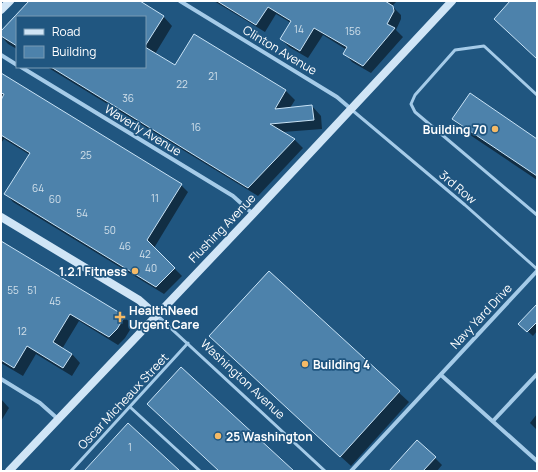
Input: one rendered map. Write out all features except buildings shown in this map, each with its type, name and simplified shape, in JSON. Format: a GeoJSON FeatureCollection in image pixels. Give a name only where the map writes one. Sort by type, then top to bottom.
{"type":"FeatureCollection","features":[{"type":"Feature","properties":{"kind":"main road"},"geometry":{"type":"LineString","coordinates":[[1,10],[10,1]]}},
{"type":"Feature","properties":{"kind":"main road","name":"Flushing Avenue"},"geometry":{"type":"LineString","coordinates":[[9,471],[253,214],[452,1]]}},
{"type":"Feature","properties":{"kind":"main road","name":"Washington Avenue"},"geometry":{"type":"LineString","coordinates":[[1,217],[139,300],[156,315]]}},
{"type":"Feature","properties":{"kind":"street","name":"Clinton Avenue"},"geometry":{"type":"LineString","coordinates":[[180,1],[338,97],[351,109]]}},
{"type":"Feature","properties":{"kind":"street"},"geometry":{"type":"LineString","coordinates":[[1,55],[16,64]]}},
{"type":"Feature","properties":{"kind":"street","name":"Waverly Avenue"},"geometry":{"type":"LineString","coordinates":[[23,68],[234,196],[253,214]]}},
{"type":"Feature","properties":{"kind":"street","name":"Navy Yard Drive"},"geometry":{"type":"LineString","coordinates":[[350,471],[537,270]]}},
{"type":"Feature","properties":{"kind":"street","name":"Washington Avenue"},"geometry":{"type":"LineString","coordinates":[[156,315],[164,322]]}},
{"type":"Feature","properties":{"kind":"street"},"geometry":{"type":"LineString","coordinates":[[493,422],[537,374]]}},
{"type":"Feature","properties":{"kind":"street"},"geometry":{"type":"LineString","coordinates":[[440,375],[537,461]]}},
{"type":"Feature","properties":{"kind":"street"},"geometry":{"type":"LineString","coordinates":[[1,379],[40,403],[58,419]]}},
{"type":"Feature","properties":{"kind":"lane"},"geometry":{"type":"LineString","coordinates":[[537,95],[484,46],[455,50],[415,95],[410,104],[415,112],[537,215]]}},
{"type":"Feature","properties":{"kind":"lane","name":"Clinton Avenue"},"geometry":{"type":"LineString","coordinates":[[351,109],[365,121]]}},
{"type":"Feature","properties":{"kind":"lane","name":"3rd Row"},"geometry":{"type":"LineString","coordinates":[[365,121],[465,205],[537,270]]}},
{"type":"Feature","properties":{"kind":"lane","name":"Washington Avenue"},"geometry":{"type":"LineString","coordinates":[[164,322],[325,471]]}},
{"type":"Feature","properties":{"kind":"lane","name":"Oscar Micheaux Street"},"geometry":{"type":"LineString","coordinates":[[71,471],[188,344]]}},
{"type":"Feature","properties":{"kind":"lane"},"geometry":{"type":"LineString","coordinates":[[130,407],[200,471]]}},
{"type":"Feature","properties":{"kind":"place","name":"Building 70"},"geometry":{"type":"Point","coordinates":[495,129]}},
{"type":"Feature","properties":{"kind":"place","name":"1.2.1 Fitness"},"geometry":{"type":"Point","coordinates":[135,271]}},
{"type":"Feature","properties":{"kind":"place","name":"HealthNeed Urgent Care"},"geometry":{"type":"Point","coordinates":[120,317]}},
{"type":"Feature","properties":{"kind":"place","name":"Building 4"},"geometry":{"type":"Point","coordinates":[305,364]}},
{"type":"Feature","properties":{"kind":"place","name":"25 Washington"},"geometry":{"type":"Point","coordinates":[218,436]}}]}
